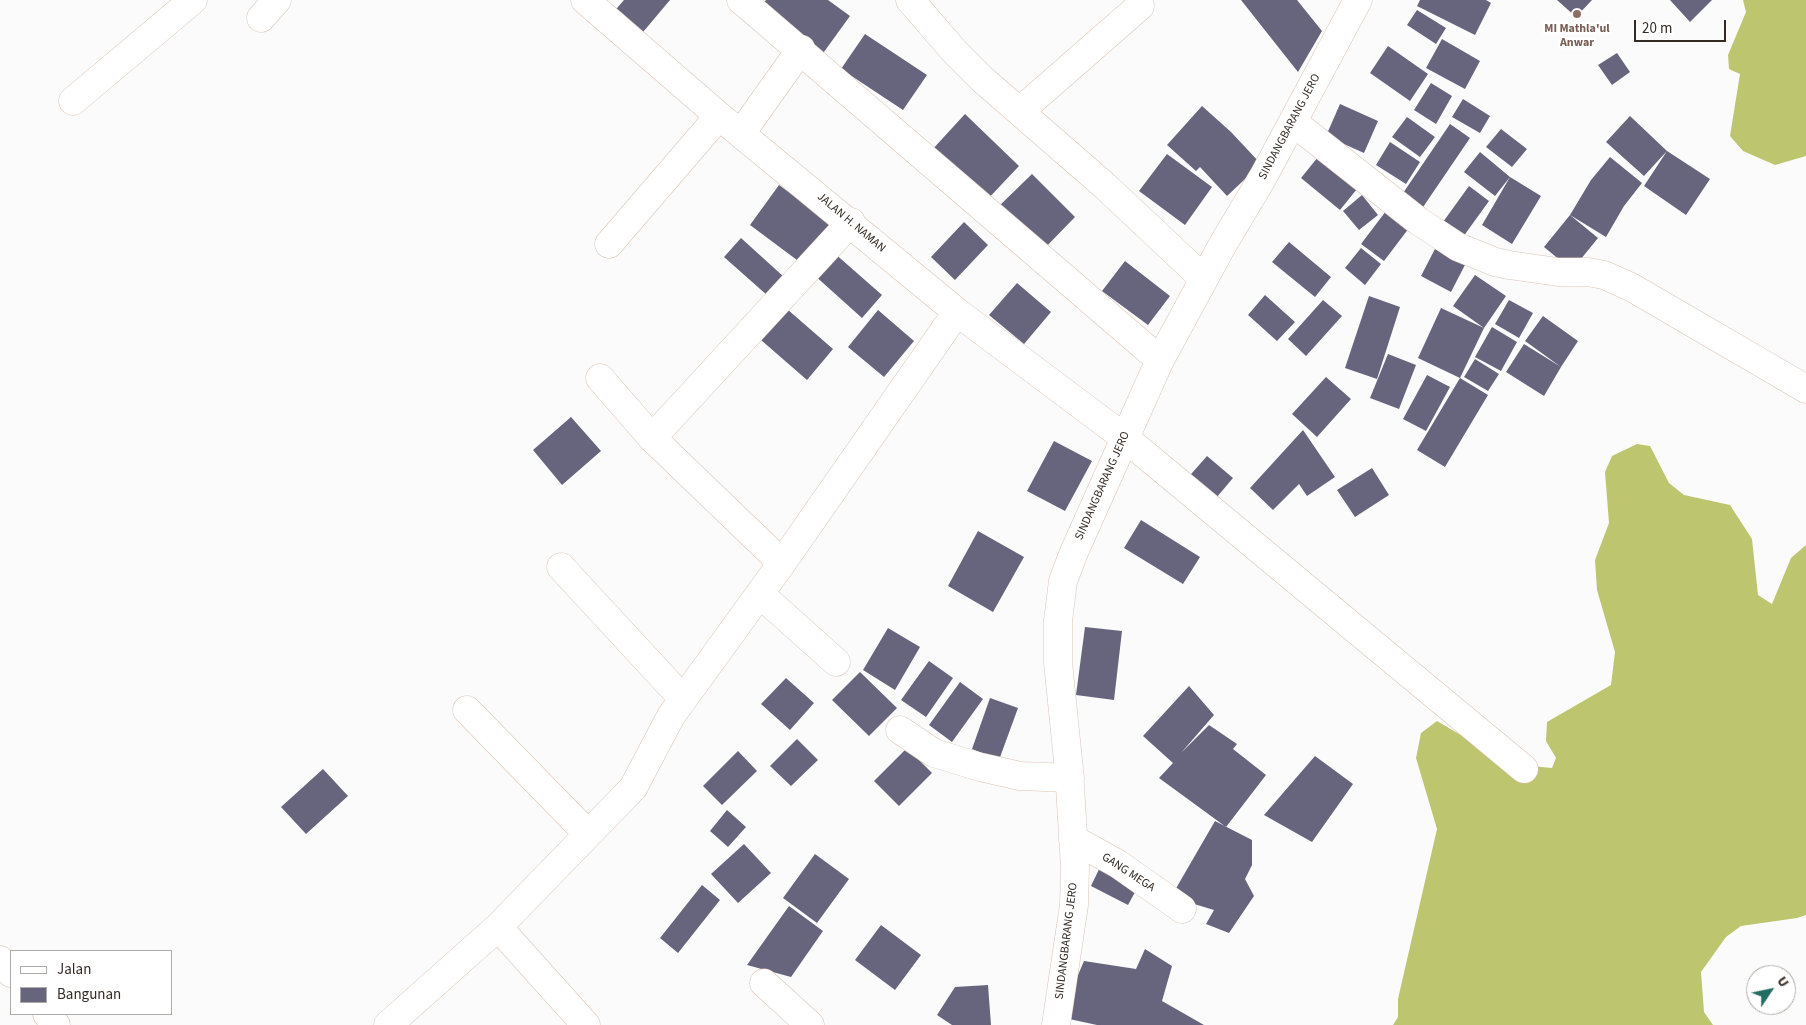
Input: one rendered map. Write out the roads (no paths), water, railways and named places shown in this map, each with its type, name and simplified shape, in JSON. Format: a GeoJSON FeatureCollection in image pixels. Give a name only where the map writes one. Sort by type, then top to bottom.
{"type":"FeatureCollection","features":[{"type":"Feature","properties":{"kind":"street"},"geometry":{"type":"LineString","coordinates":[[73,101],[193,0]]}},
{"type":"Feature","properties":{"kind":"street","name":"JALAN H. NAMAN"},"geometry":{"type":"LineString","coordinates":[[585,0],[719,116],[742,132],[957,312],[1125,438],[1524,769]]}},
{"type":"Feature","properties":{"kind":"street"},"geometry":{"type":"LineString","coordinates":[[741,0],[801,49],[1160,360]]}},
{"type":"Feature","properties":{"kind":"street","name":"SINDANGBARANG JERO"},"geometry":{"type":"LineString","coordinates":[[1056,1025],[1074,905],[1075,867],[1070,778],[1058,663],[1058,621],[1064,581],[1074,552],[1160,360],[1293,122],[1358,0]]}},
{"type":"Feature","properties":{"kind":"street"},"geometry":{"type":"LineString","coordinates":[[913,1],[955,52],[1105,186],[1204,279]]}},
{"type":"Feature","properties":{"kind":"street"},"geometry":{"type":"LineString","coordinates":[[1020,111],[1140,6]]}},
{"type":"Feature","properties":{"kind":"street"},"geometry":{"type":"LineString","coordinates":[[742,132],[801,49]]}},
{"type":"Feature","properties":{"kind":"street"},"geometry":{"type":"LineString","coordinates":[[609,244],[719,116]]}},
{"type":"Feature","properties":{"kind":"street"},"geometry":{"type":"LineString","coordinates":[[1293,122],[1417,220],[1458,247],[1495,262],[1509,265],[1558,272],[1588,272],[1604,275],[1631,287],[1806,389]]}},
{"type":"Feature","properties":{"kind":"street"},"geometry":{"type":"LineString","coordinates":[[652,438],[851,222]]}},
{"type":"Feature","properties":{"kind":"street"},"geometry":{"type":"LineString","coordinates":[[388,1025],[498,927],[633,788],[671,716],[782,563],[957,312]]}},
{"type":"Feature","properties":{"kind":"street"},"geometry":{"type":"LineString","coordinates":[[600,378],[652,438],[782,563]]}},
{"type":"Feature","properties":{"kind":"street"},"geometry":{"type":"LineString","coordinates":[[561,567],[683,699]]}},
{"type":"Feature","properties":{"kind":"street"},"geometry":{"type":"LineString","coordinates":[[760,594],[836,662]]}},
{"type":"Feature","properties":{"kind":"street"},"geometry":{"type":"LineString","coordinates":[[467,710],[588,834]]}},
{"type":"Feature","properties":{"kind":"street"},"geometry":{"type":"LineString","coordinates":[[900,730],[934,753],[980,767],[1020,776],[1070,778]]}},
{"type":"Feature","properties":{"kind":"street","name":"GANG MEGA"},"geometry":{"type":"LineString","coordinates":[[1073,840],[1118,864],[1182,909]]}},
{"type":"Feature","properties":{"kind":"street"},"geometry":{"type":"LineString","coordinates":[[498,927],[586,1025]]}},
{"type":"Feature","properties":{"kind":"street"},"geometry":{"type":"LineString","coordinates":[[0,960],[10,972]]}},
{"type":"Feature","properties":{"kind":"street"},"geometry":{"type":"LineString","coordinates":[[764,983],[810,1025]]}},
{"type":"Feature","properties":{"kind":"street"},"geometry":{"type":"LineString","coordinates":[[48,1015],[56,1025]]}},
{"type":"Feature","properties":{"kind":"place","name":"MI Mathla'ul Anwar"},"geometry":{"type":"Point","coordinates":[1577,14]}}]}
